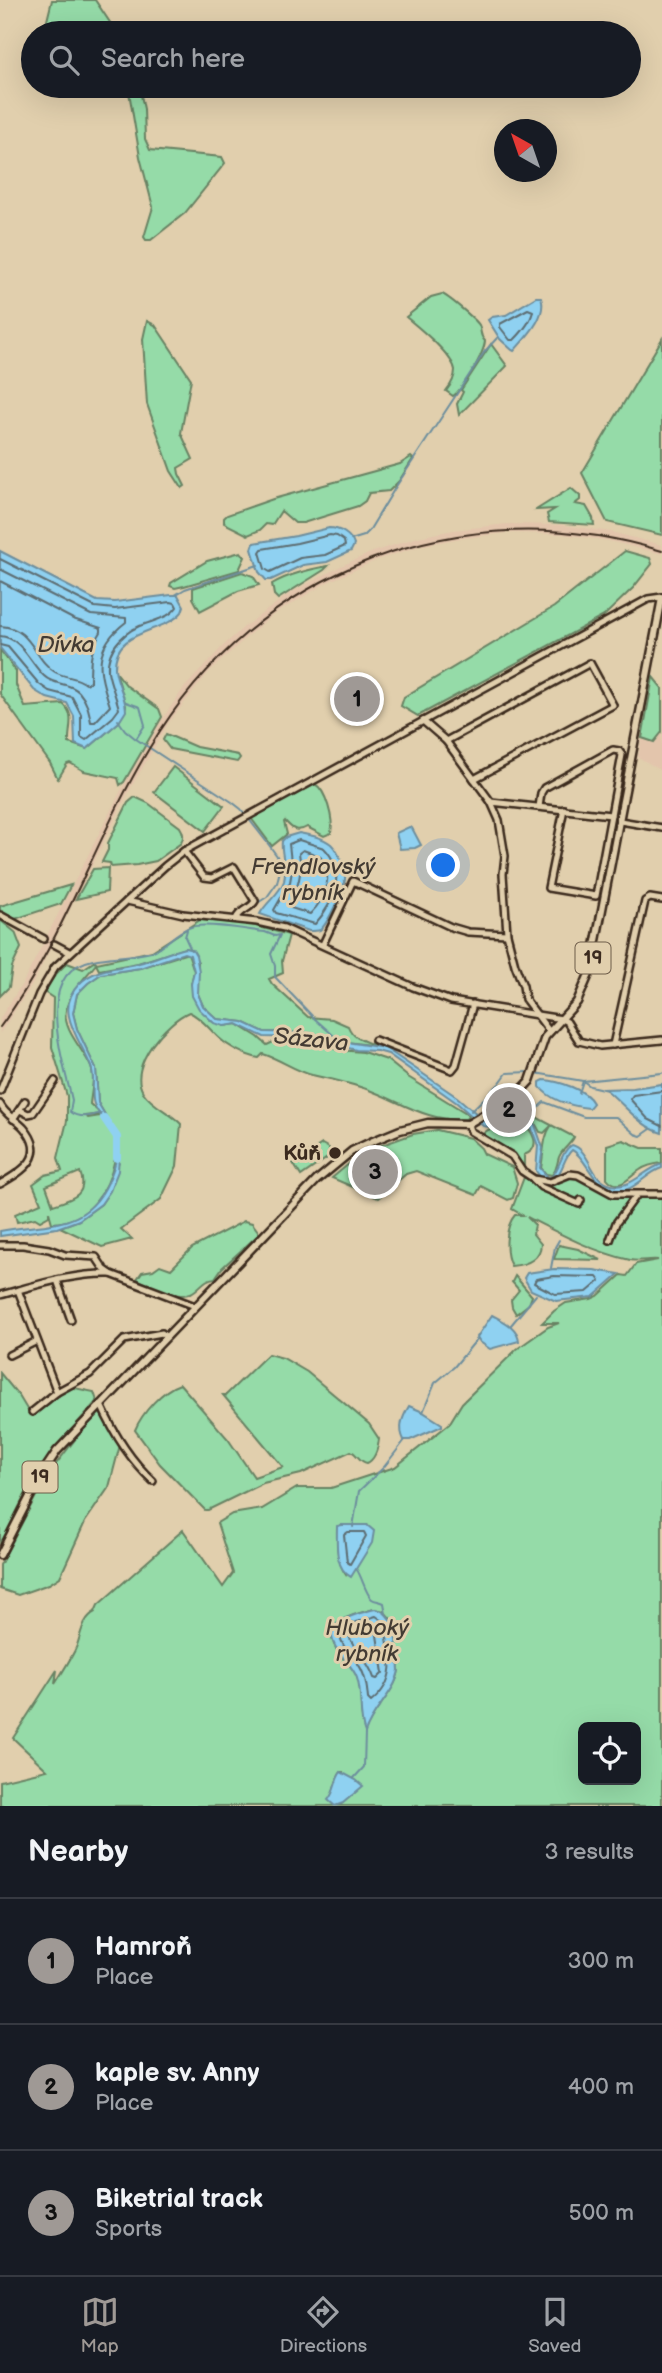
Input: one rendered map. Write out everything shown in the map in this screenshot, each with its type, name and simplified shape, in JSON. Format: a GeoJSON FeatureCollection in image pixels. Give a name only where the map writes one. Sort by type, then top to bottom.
{"type":"FeatureCollection","features":[{"type":"Feature","properties":{"kind":"main road","name":"19"},"geometry":{"type":"LineString","coordinates":[[0,1555],[41,1475],[57,1451],[305,1191],[352,1151],[391,1133],[417,1125],[475,1120],[525,1088],[534,1073],[540,1049],[549,1031],[582,995],[590,972],[662,597]]}},
{"type":"Feature","properties":{"kind":"street"},"geometry":{"type":"LineString","coordinates":[[0,1091],[39,994],[55,967],[184,851],[282,794],[424,721],[648,599],[662,597]]}},
{"type":"Feature","properties":{"kind":"street"},"geometry":{"type":"LineString","coordinates":[[446,741],[590,663],[613,705],[474,779]]}},
{"type":"Feature","properties":{"kind":"street"},"geometry":{"type":"LineString","coordinates":[[424,721],[446,741],[491,802],[504,838],[503,874],[507,934],[514,965],[525,999],[549,1031]]}},
{"type":"Feature","properties":{"kind":"street"},"geometry":{"type":"LineString","coordinates":[[539,807],[544,788],[613,750],[622,755],[596,896],[548,888],[565,809]]}},
{"type":"Feature","properties":{"kind":"street"},"geometry":{"type":"LineString","coordinates":[[491,802],[611,815]]}},
{"type":"Feature","properties":{"kind":"street"},"geometry":{"type":"LineString","coordinates":[[620,821],[662,828]]}},
{"type":"Feature","properties":{"kind":"street"},"geometry":{"type":"LineString","coordinates":[[184,851],[204,877],[212,878],[234,867],[256,901],[242,910],[236,919]]}},
{"type":"Feature","properties":{"kind":"street"},"geometry":{"type":"LineString","coordinates":[[323,944],[353,881],[451,927],[476,933],[507,934]]}},
{"type":"Feature","properties":{"kind":"street"},"geometry":{"type":"LineString","coordinates":[[614,1045],[645,901],[650,898],[662,900]]}},
{"type":"Feature","properties":{"kind":"street"},"geometry":{"type":"LineString","coordinates":[[127,901],[183,914],[236,919],[284,928],[451,1001],[562,1019],[567,1022],[579,1041],[600,1046],[662,1040]]}},
{"type":"Feature","properties":{"kind":"street"},"geometry":{"type":"LineString","coordinates":[[0,915],[44,939]]}},
{"type":"Feature","properties":{"kind":"street"},"geometry":{"type":"LineString","coordinates":[[54,944],[69,952]]}},
{"type":"Feature","properties":{"kind":"street"},"geometry":{"type":"LineString","coordinates":[[375,1040],[452,1070],[456,1065],[473,1004]]}},
{"type":"Feature","properties":{"kind":"street"},"geometry":{"type":"LineString","coordinates":[[20,1110],[33,1113],[54,1081]]}},
{"type":"Feature","properties":{"kind":"street"},"geometry":{"type":"LineString","coordinates":[[13,1119],[25,1101]]}},
{"type":"Feature","properties":{"kind":"street"},"geometry":{"type":"LineString","coordinates":[[0,1104],[3,1110],[23,1127],[33,1144],[32,1159],[22,1172],[0,1184]]}},
{"type":"Feature","properties":{"kind":"street"},"geometry":{"type":"LineString","coordinates":[[475,1120],[470,1131],[512,1156],[523,1171],[541,1186],[579,1203],[581,1200]]}},
{"type":"Feature","properties":{"kind":"street"},"geometry":{"type":"LineString","coordinates":[[530,1177],[550,1182],[570,1174],[578,1175],[613,1195],[662,1194]]}},
{"type":"Feature","properties":{"kind":"street"},"geometry":{"type":"LineString","coordinates":[[610,1240],[616,1223],[636,1196]]}},
{"type":"Feature","properties":{"kind":"street"},"geometry":{"type":"LineString","coordinates":[[0,1245],[49,1249],[65,1255],[96,1256],[104,1269],[111,1274],[195,1306]]}},
{"type":"Feature","properties":{"kind":"street"},"geometry":{"type":"LineString","coordinates":[[0,1295],[87,1273],[111,1274]]}},
{"type":"Feature","properties":{"kind":"street"},"geometry":{"type":"LineString","coordinates":[[57,1280],[71,1320]]}},
{"type":"Feature","properties":{"kind":"street"},"geometry":{"type":"LineString","coordinates":[[18,1290],[57,1392]]}},
{"type":"Feature","properties":{"kind":"street"},"geometry":{"type":"LineString","coordinates":[[33,1412],[57,1392],[90,1374],[124,1340],[162,1334],[166,1336]]}},
{"type":"Feature","properties":{"kind":"street"},"geometry":{"type":"LineString","coordinates":[[9,1355],[37,1341]]}},
{"type":"Feature","properties":{"kind":"street"},"geometry":{"type":"LineString","coordinates":[[101,1405],[123,1448],[136,1466],[153,1481]]}},
{"type":"Feature","properties":{"kind":"shaded area"},"geometry":{"type":"Polygon","coordinates":[[[507,524],[562,525],[611,532],[662,545],[662,554],[609,541],[562,534],[507,533],[456,539],[420,546],[377,560],[328,582],[273,615],[209,672],[169,722],[132,786],[32,985],[0,1033],[0,1018],[24,981],[143,747],[183,689],[224,645],[290,593],[373,552],[418,537],[507,524]]]}},
{"type":"Feature","properties":{"kind":"shaded area"},"geometry":{"type":"Polygon","coordinates":[[[662,732],[662,771],[638,757],[642,738],[654,742],[662,732]]]}},
{"type":"Feature","properties":{"kind":"green space"},"geometry":{"type":"Polygon","coordinates":[[[52,0],[95,0],[109,21],[47,21],[52,0]]]}},
{"type":"Feature","properties":{"kind":"green space"},"geometry":{"type":"Polygon","coordinates":[[[130,98],[142,98],[145,139],[150,150],[222,157],[225,163],[185,213],[151,240],[146,240],[144,237],[153,207],[140,157],[130,98]]]}},
{"type":"Feature","properties":{"kind":"green space"},"geometry":{"type":"Polygon","coordinates":[[[442,294],[477,322],[485,341],[472,371],[453,396],[446,391],[454,376],[453,364],[434,342],[406,317],[431,297],[442,294]]]}},
{"type":"Feature","properties":{"kind":"green space"},"geometry":{"type":"Polygon","coordinates":[[[147,321],[155,325],[191,379],[181,433],[193,459],[178,468],[185,486],[182,488],[171,471],[147,404],[143,339],[147,321]]]}},
{"type":"Feature","properties":{"kind":"green space"},"geometry":{"type":"Polygon","coordinates":[[[662,339],[662,535],[607,522],[582,473],[662,339]]]}},
{"type":"Feature","properties":{"kind":"green space"},"geometry":{"type":"Polygon","coordinates":[[[491,344],[507,366],[459,415],[457,404],[463,392],[461,390],[491,344]]]}},
{"type":"Feature","properties":{"kind":"green space"},"geometry":{"type":"Polygon","coordinates":[[[411,457],[413,459],[399,481],[389,491],[369,493],[365,501],[358,506],[303,523],[295,523],[281,511],[272,525],[266,524],[248,535],[224,523],[227,515],[273,499],[400,464],[411,457]]]}},
{"type":"Feature","properties":{"kind":"green space"},"geometry":{"type":"Polygon","coordinates":[[[571,488],[580,496],[580,500],[575,504],[586,506],[594,525],[549,522],[547,514],[555,509],[536,510],[571,488]]]}},
{"type":"Feature","properties":{"kind":"green space"},"geometry":{"type":"Polygon","coordinates":[[[625,551],[650,558],[652,564],[633,588],[604,616],[418,716],[401,706],[404,697],[554,607],[625,551]]]}},
{"type":"Feature","properties":{"kind":"green space"},"geometry":{"type":"Polygon","coordinates":[[[241,552],[245,557],[239,570],[184,586],[170,586],[207,561],[241,552]]]}},
{"type":"Feature","properties":{"kind":"green space"},"geometry":{"type":"Polygon","coordinates":[[[328,566],[278,599],[274,595],[272,584],[299,573],[328,566]]]}},
{"type":"Feature","properties":{"kind":"green space"},"geometry":{"type":"Polygon","coordinates":[[[242,572],[253,576],[259,585],[238,591],[200,611],[193,598],[193,588],[242,572]]]}},
{"type":"Feature","properties":{"kind":"green space"},"geometry":{"type":"Polygon","coordinates":[[[0,650],[16,671],[16,685],[25,707],[63,704],[67,708],[70,717],[69,743],[87,749],[119,722],[126,706],[116,672],[127,686],[159,709],[162,717],[124,782],[120,785],[118,778],[84,771],[70,763],[58,779],[50,763],[0,694],[0,650]]]}},
{"type":"Feature","properties":{"kind":"green space"},"geometry":{"type":"Polygon","coordinates":[[[653,677],[662,688],[662,732],[654,742],[642,738],[653,677]]]}},
{"type":"Feature","properties":{"kind":"green space"},"geometry":{"type":"Polygon","coordinates":[[[166,734],[196,747],[238,755],[240,758],[237,762],[170,749],[163,740],[166,734]]]}},
{"type":"Feature","properties":{"kind":"green space"},"geometry":{"type":"Polygon","coordinates":[[[173,767],[224,806],[205,831],[154,792],[173,767]]]}},
{"type":"Feature","properties":{"kind":"green space"},"geometry":{"type":"Polygon","coordinates":[[[315,784],[323,792],[328,806],[331,833],[324,836],[307,827],[295,829],[285,821],[287,834],[272,846],[251,818],[315,784]]]}},
{"type":"Feature","properties":{"kind":"green space"},"geometry":{"type":"Polygon","coordinates":[[[135,797],[148,803],[180,827],[183,833],[182,841],[156,861],[111,867],[110,863],[102,862],[108,850],[108,843],[128,803],[135,797]]]}},
{"type":"Feature","properties":{"kind":"green space"},"geometry":{"type":"Polygon","coordinates":[[[108,868],[107,892],[76,899],[93,869],[108,868]]]}},
{"type":"Feature","properties":{"kind":"green space"},"geometry":{"type":"Polygon","coordinates":[[[71,885],[61,904],[12,920],[0,914],[0,906],[71,885]]]}},
{"type":"Feature","properties":{"kind":"green space"},"geometry":{"type":"Polygon","coordinates":[[[0,920],[15,932],[21,948],[12,967],[9,987],[0,996],[0,920]]]}},
{"type":"Feature","properties":{"kind":"green space"},"geometry":{"type":"Polygon","coordinates":[[[200,920],[248,924],[289,935],[282,961],[283,973],[269,979],[272,984],[308,1017],[332,1019],[348,1026],[360,1039],[377,1046],[340,1041],[310,1033],[264,1032],[243,1022],[217,1019],[203,1006],[198,994],[198,962],[191,949],[185,948],[138,963],[99,970],[96,964],[71,997],[66,1017],[70,1032],[92,1069],[90,1104],[101,1114],[85,1116],[100,1116],[117,1138],[112,1171],[95,1203],[76,1217],[52,1223],[49,1212],[49,1216],[40,1221],[35,1218],[17,1222],[15,1214],[41,1203],[33,1184],[45,1175],[62,1171],[58,1158],[67,1121],[67,1096],[52,1047],[53,998],[44,992],[67,963],[83,969],[95,961],[97,963],[152,951],[200,920]],[[80,1172],[46,1186],[53,1205],[77,1195],[82,1180],[80,1172]]]}},
{"type":"Feature","properties":{"kind":"green space"},"geometry":{"type":"Polygon","coordinates":[[[188,953],[194,971],[191,984],[211,1021],[224,1026],[237,1024],[267,1045],[286,1036],[298,1036],[338,1050],[363,1052],[387,1060],[468,1116],[466,1119],[453,1119],[428,1115],[362,1088],[306,1073],[263,1054],[259,1058],[238,1051],[189,1012],[161,1034],[140,1070],[139,1081],[143,1092],[181,1124],[177,1166],[161,1199],[121,1229],[132,1239],[102,1247],[60,1227],[79,1220],[101,1204],[110,1190],[119,1161],[120,1140],[98,1103],[96,1069],[77,1029],[73,1013],[77,994],[101,974],[140,968],[188,953]]]}},
{"type":"Feature","properties":{"kind":"green space"},"geometry":{"type":"Polygon","coordinates":[[[536,1117],[574,1137],[560,1154],[552,1175],[546,1174],[541,1168],[545,1140],[551,1126],[544,1133],[540,1132],[535,1123],[536,1117]]]}},
{"type":"Feature","properties":{"kind":"green space"},"geometry":{"type":"Polygon","coordinates":[[[520,1121],[529,1129],[535,1144],[530,1152],[524,1155],[524,1165],[484,1133],[520,1121]]]}},
{"type":"Feature","properties":{"kind":"green space"},"geometry":{"type":"Polygon","coordinates":[[[437,1130],[470,1138],[484,1154],[512,1167],[517,1183],[513,1198],[508,1200],[481,1186],[476,1195],[416,1171],[406,1174],[378,1198],[332,1178],[367,1151],[413,1134],[437,1130]]]}},
{"type":"Feature","properties":{"kind":"green space"},"geometry":{"type":"Polygon","coordinates":[[[623,1140],[642,1148],[662,1148],[662,1163],[645,1167],[620,1184],[611,1182],[607,1178],[607,1145],[623,1140]]]}},
{"type":"Feature","properties":{"kind":"green space"},"geometry":{"type":"Polygon","coordinates":[[[322,1144],[329,1148],[330,1156],[301,1176],[293,1163],[322,1144]]]}},
{"type":"Feature","properties":{"kind":"green space"},"geometry":{"type":"Polygon","coordinates":[[[526,1172],[550,1180],[566,1173],[615,1191],[662,1191],[662,1806],[337,1806],[343,1803],[341,1772],[329,1800],[335,1806],[0,1806],[0,1781],[47,1770],[13,1738],[57,1670],[55,1684],[63,1672],[87,1619],[98,1605],[183,1530],[223,1587],[233,1573],[217,1523],[232,1514],[262,1509],[297,1488],[331,1488],[395,1467],[449,1424],[462,1403],[517,1349],[548,1327],[559,1323],[542,1323],[554,1311],[566,1303],[598,1296],[621,1275],[627,1276],[636,1264],[658,1260],[633,1261],[617,1257],[577,1242],[527,1217],[535,1225],[533,1234],[541,1244],[540,1249],[531,1261],[511,1266],[507,1254],[507,1233],[515,1215],[522,1215],[512,1209],[526,1172]],[[367,1525],[337,1527],[340,1564],[346,1575],[367,1525]],[[374,1609],[339,1622],[332,1635],[334,1645],[357,1677],[365,1731],[393,1686],[399,1670],[390,1618],[384,1611],[374,1609]]]}},
{"type":"Feature","properties":{"kind":"green space"},"geometry":{"type":"Polygon","coordinates":[[[244,1221],[252,1223],[258,1235],[222,1268],[215,1278],[191,1293],[178,1295],[137,1279],[142,1272],[153,1270],[160,1265],[171,1269],[192,1248],[244,1221]]]}},
{"type":"Feature","properties":{"kind":"green space"},"geometry":{"type":"Polygon","coordinates":[[[559,1245],[578,1249],[601,1260],[554,1259],[559,1245]]]}},
{"type":"Feature","properties":{"kind":"green space"},"geometry":{"type":"Polygon","coordinates":[[[515,1276],[532,1296],[529,1304],[516,1314],[511,1300],[519,1290],[512,1282],[515,1276]]]}},
{"type":"Feature","properties":{"kind":"green space"},"geometry":{"type":"Polygon","coordinates":[[[268,1354],[283,1358],[307,1372],[369,1424],[379,1439],[376,1453],[367,1463],[351,1451],[301,1474],[263,1483],[205,1510],[160,1464],[135,1430],[153,1403],[166,1391],[180,1384],[228,1439],[254,1477],[283,1467],[223,1395],[268,1354]]]}},
{"type":"Feature","properties":{"kind":"green space"},"geometry":{"type":"Polygon","coordinates":[[[0,1373],[28,1411],[32,1412],[49,1398],[70,1387],[94,1392],[97,1401],[53,1450],[28,1489],[0,1545],[0,1373]]]}},
{"type":"Feature","properties":{"kind":"green space"},"geometry":{"type":"Polygon","coordinates":[[[98,1410],[120,1445],[109,1487],[85,1522],[60,1577],[49,1584],[18,1595],[0,1589],[0,1565],[46,1477],[98,1410]]]}},
{"type":"Feature","properties":{"kind":"water"},"geometry":{"type":"Polygon","coordinates":[[[536,297],[541,297],[542,304],[539,319],[514,351],[500,339],[488,320],[506,315],[536,297]]]}},
{"type":"Feature","properties":{"kind":"water"},"geometry":{"type":"Polygon","coordinates":[[[329,528],[348,535],[354,545],[351,551],[327,562],[303,565],[271,580],[266,580],[259,572],[252,549],[254,543],[329,528]]]}},
{"type":"Feature","properties":{"kind":"water","name":"Dívka"},"geometry":{"type":"Polygon","coordinates":[[[0,551],[97,601],[115,602],[178,595],[184,606],[174,619],[141,633],[123,645],[117,655],[115,668],[126,711],[119,722],[87,749],[75,744],[74,716],[67,703],[47,698],[34,690],[0,648],[0,551]]]}},
{"type":"Feature","properties":{"kind":"water"},"geometry":{"type":"Polygon","coordinates":[[[409,827],[421,845],[400,849],[396,833],[409,827]]]}},
{"type":"Feature","properties":{"kind":"water","name":"Frendlovský rybník"},"geometry":{"type":"Polygon","coordinates":[[[299,833],[331,844],[344,871],[345,880],[338,899],[327,921],[318,931],[309,931],[260,914],[284,881],[282,841],[299,833]]]}},
{"type":"Feature","properties":{"kind":"water"},"geometry":{"type":"Polygon","coordinates":[[[185,948],[193,950],[196,955],[199,971],[198,994],[203,1006],[217,1019],[243,1022],[264,1032],[310,1033],[385,1048],[457,1097],[484,1120],[490,1122],[521,1115],[534,1122],[543,1148],[540,1168],[548,1177],[554,1173],[565,1152],[572,1145],[583,1152],[597,1176],[608,1184],[623,1185],[662,1164],[662,1168],[628,1189],[617,1192],[601,1185],[572,1150],[553,1181],[542,1179],[536,1171],[538,1146],[530,1124],[520,1120],[483,1126],[457,1103],[388,1054],[356,1050],[310,1038],[264,1037],[237,1024],[224,1026],[214,1023],[199,1009],[192,996],[194,971],[190,955],[184,953],[140,968],[101,974],[77,994],[73,1013],[77,1029],[96,1069],[98,1103],[120,1140],[118,1171],[110,1191],[101,1204],[79,1220],[57,1228],[0,1236],[0,1231],[52,1224],[80,1215],[92,1206],[102,1193],[114,1166],[118,1142],[94,1104],[92,1072],[69,1015],[68,1005],[72,994],[79,984],[92,974],[185,948]]]}},
{"type":"Feature","properties":{"kind":"water"},"geometry":{"type":"Polygon","coordinates":[[[544,1080],[572,1087],[585,1094],[593,1103],[589,1108],[556,1099],[540,1087],[540,1082],[544,1080]]]}},
{"type":"Feature","properties":{"kind":"water"},"geometry":{"type":"Polygon","coordinates":[[[662,1084],[662,1133],[639,1120],[605,1089],[633,1088],[662,1084]]]}},
{"type":"Feature","properties":{"kind":"water"},"geometry":{"type":"Polygon","coordinates":[[[554,1269],[619,1274],[593,1297],[556,1301],[531,1290],[524,1278],[527,1273],[554,1269]]]}},
{"type":"Feature","properties":{"kind":"water"},"geometry":{"type":"Polygon","coordinates":[[[492,1315],[513,1328],[519,1341],[490,1349],[480,1342],[477,1337],[492,1315]]]}},
{"type":"Feature","properties":{"kind":"water"},"geometry":{"type":"Polygon","coordinates":[[[409,1406],[423,1412],[442,1426],[404,1440],[402,1423],[409,1406]]]}},
{"type":"Feature","properties":{"kind":"water"},"geometry":{"type":"Polygon","coordinates":[[[367,1525],[374,1531],[372,1543],[351,1577],[339,1562],[337,1526],[367,1525]]]}},
{"type":"Feature","properties":{"kind":"water","name":"Hluboký rybník"},"geometry":{"type":"Polygon","coordinates":[[[375,1609],[383,1611],[392,1624],[399,1670],[393,1687],[368,1724],[365,1733],[357,1678],[334,1645],[332,1636],[334,1628],[346,1618],[375,1609]]]}},
{"type":"Feature","properties":{"kind":"water"},"geometry":{"type":"Polygon","coordinates":[[[341,1772],[363,1786],[343,1803],[335,1806],[328,1800],[341,1772]]]}},
{"type":"Feature","properties":{"kind":"waterway"},"geometry":{"type":"LineString","coordinates":[[351,540],[364,536],[369,531],[485,351],[498,337]]}},
{"type":"Feature","properties":{"kind":"waterway"},"geometry":{"type":"LineString","coordinates":[[175,595],[185,589],[258,565]]}},
{"type":"Feature","properties":{"kind":"waterway"},"geometry":{"type":"LineString","coordinates":[[126,702],[140,707],[145,725],[136,739]]}},
{"type":"Feature","properties":{"kind":"waterway"},"geometry":{"type":"LineString","coordinates":[[118,720],[136,739],[241,809],[269,845],[277,856],[280,870],[277,883],[267,897],[256,904]]}},
{"type":"Feature","properties":{"kind":"waterway"},"geometry":{"type":"LineString","coordinates":[[101,1113],[81,1116],[70,1112],[72,1100],[56,1020],[57,999],[63,981],[74,968],[93,960],[151,952],[191,927],[216,926],[280,935],[271,954],[275,977],[342,1043]]}},
{"type":"Feature","properties":{"kind":"waterway"},"geometry":{"type":"LineString","coordinates":[[187,930],[185,937],[191,950]]}},
{"type":"Feature","properties":{"kind":"waterway"},"geometry":{"type":"LineString","coordinates":[[471,1111],[507,1073],[529,1072]]}},
{"type":"Feature","properties":{"kind":"waterway"},"geometry":{"type":"LineString","coordinates":[[535,1073],[583,1081],[662,1073]]}},
{"type":"Feature","properties":{"kind":"waterway"},"geometry":{"type":"LineString","coordinates":[[579,1093],[583,1081],[590,1086],[607,1090]]}},
{"type":"Feature","properties":{"kind":"waterway"},"geometry":{"type":"LineString","coordinates":[[527,1118],[544,1102],[584,1117],[616,1117],[641,1136],[651,1129]]}},
{"type":"Feature","properties":{"kind":"waterway","name":"Sázava"},"geometry":{"type":"LineString","coordinates":[[104,1118],[117,1137],[117,1158]]}},
{"type":"Feature","properties":{"kind":"waterway"},"geometry":{"type":"LineString","coordinates":[[551,1268],[559,1240]]}},
{"type":"Feature","properties":{"kind":"waterway"},"geometry":{"type":"LineString","coordinates":[[511,1325],[536,1295]]}},
{"type":"Feature","properties":{"kind":"waterway"},"geometry":{"type":"LineString","coordinates":[[423,1412],[435,1383],[454,1367],[477,1339]]}},
{"type":"Feature","properties":{"kind":"waterway"},"geometry":{"type":"LineString","coordinates":[[353,1527],[359,1491],[384,1467],[405,1440]]}},
{"type":"Feature","properties":{"kind":"waterway"},"geometry":{"type":"LineString","coordinates":[[357,1570],[370,1597],[384,1603],[386,1614]]}},
{"type":"Feature","properties":{"kind":"waterway"},"geometry":{"type":"LineString","coordinates":[[354,1778],[364,1767],[365,1733]]}},
{"type":"Feature","properties":{"kind":"railway"},"geometry":{"type":"LineString","coordinates":[[0,1027],[42,961],[112,817],[150,747],[195,685],[247,632],[307,590],[372,559],[441,539],[513,531],[587,535],[662,551]]}},
{"type":"Feature","properties":{"kind":"place","name":"Hamroň"},"geometry":{"type":"Point","coordinates":[357,699]}},
{"type":"Feature","properties":{"kind":"place","name":"kaple sv. Anny"},"geometry":{"type":"Point","coordinates":[509,1110]}},
{"type":"Feature","properties":{"kind":"place","name":"Kůň"},"geometry":{"type":"Point","coordinates":[335,1153]}},
{"type":"Feature","properties":{"kind":"place","name":"Biketrial track"},"geometry":{"type":"Point","coordinates":[375,1172]}}]}
